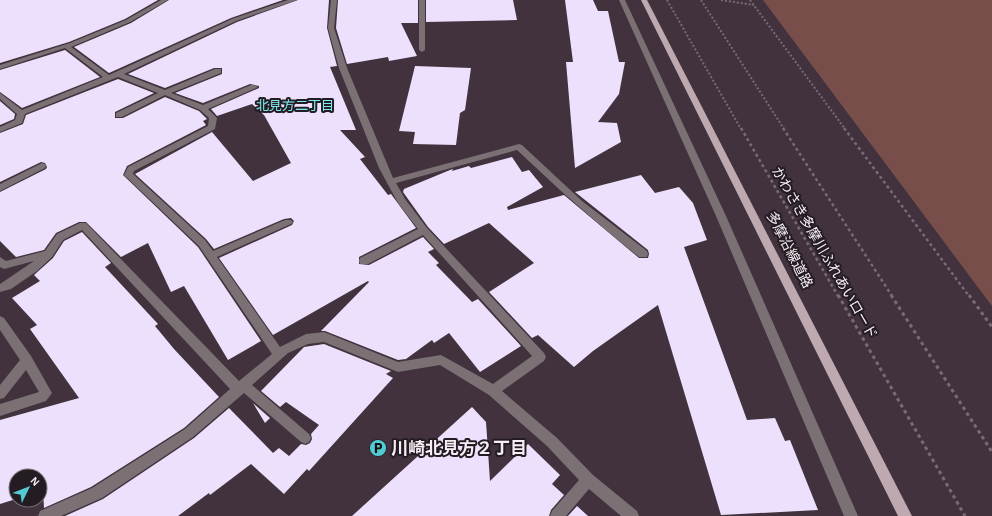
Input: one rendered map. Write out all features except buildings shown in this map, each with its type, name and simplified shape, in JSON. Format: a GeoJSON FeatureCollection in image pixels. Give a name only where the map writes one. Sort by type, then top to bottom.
{"type":"FeatureCollection","features":[{"type":"Feature","properties":{"kind":"main road","name":"多摩沿線道路"},"geometry":{"type":"LineString","coordinates":[[644,0],[905,516]]}},
{"type":"Feature","properties":{"kind":"street"},"geometry":{"type":"LineString","coordinates":[[0,67],[66,46],[128,21],[165,0]]}},
{"type":"Feature","properties":{"kind":"street"},"geometry":{"type":"LineString","coordinates":[[21,113],[109,78],[234,20],[294,0]]}},
{"type":"Feature","properties":{"kind":"street"},"geometry":{"type":"LineString","coordinates":[[334,0],[331,28],[343,68],[382,168],[390,182],[401,201],[424,230],[540,357],[493,391]]}},
{"type":"Feature","properties":{"kind":"street"},"geometry":{"type":"LineString","coordinates":[[422,0],[422,50]]}},
{"type":"Feature","properties":{"kind":"street"},"geometry":{"type":"LineString","coordinates":[[622,0],[720,216],[851,516]]}},
{"type":"Feature","properties":{"kind":"street"},"geometry":{"type":"LineString","coordinates":[[66,46],[109,78]]}},
{"type":"Feature","properties":{"kind":"street"},"geometry":{"type":"LineString","coordinates":[[119,115],[164,92],[218,71]]}},
{"type":"Feature","properties":{"kind":"street"},"geometry":{"type":"LineString","coordinates":[[118,74],[203,108],[213,118],[212,127],[131,169],[128,175],[202,242],[279,355]]}},
{"type":"Feature","properties":{"kind":"street"},"geometry":{"type":"LineString","coordinates":[[203,108],[254,87]]}},
{"type":"Feature","properties":{"kind":"street"},"geometry":{"type":"LineString","coordinates":[[0,94],[21,113]]}},
{"type":"Feature","properties":{"kind":"street"},"geometry":{"type":"LineString","coordinates":[[0,130],[19,121],[21,113]]}},
{"type":"Feature","properties":{"kind":"street"},"geometry":{"type":"LineString","coordinates":[[390,182],[519,147],[562,189],[597,220],[643,254]]}},
{"type":"Feature","properties":{"kind":"street"},"geometry":{"type":"LineString","coordinates":[[0,188],[42,166]]}},
{"type":"Feature","properties":{"kind":"street"},"geometry":{"type":"LineString","coordinates":[[211,256],[288,222]]}},
{"type":"Feature","properties":{"kind":"street"},"geometry":{"type":"LineString","coordinates":[[0,288],[7,286],[33,268],[48,254],[60,237],[83,225],[241,387],[305,438]]}},
{"type":"Feature","properties":{"kind":"street"},"geometry":{"type":"LineString","coordinates":[[364,261],[424,230]]}},
{"type":"Feature","properties":{"kind":"street"},"geometry":{"type":"LineString","coordinates":[[1,266],[48,254]]}},
{"type":"Feature","properties":{"kind":"street"},"geometry":{"type":"LineString","coordinates":[[0,321],[27,360],[46,393],[42,397],[0,410]]}},
{"type":"Feature","properties":{"kind":"street"},"geometry":{"type":"LineString","coordinates":[[45,516],[97,494],[189,433],[279,355],[306,339],[324,337],[398,367],[441,360],[493,391],[552,442],[588,480],[632,516]]}},
{"type":"Feature","properties":{"kind":"street"},"geometry":{"type":"LineString","coordinates":[[0,394],[27,360]]}},
{"type":"Feature","properties":{"kind":"street"},"geometry":{"type":"LineString","coordinates":[[557,516],[588,480]]}},
{"type":"Feature","properties":{"kind":"path","name":"かわさき多摩川ふれあいロード"},"geometry":{"type":"LineString","coordinates":[[667,0],[964,516]]}},
{"type":"Feature","properties":{"kind":"path"},"geometry":{"type":"LineString","coordinates":[[701,0],[992,452]]}},
{"type":"Feature","properties":{"kind":"path"},"geometry":{"type":"LineString","coordinates":[[721,0],[754,5]]}},
{"type":"Feature","properties":{"kind":"path"},"geometry":{"type":"LineString","coordinates":[[750,0],[992,328]]}},
{"type":"Feature","properties":{"kind":"shaded area"},"geometry":{"type":"Polygon","coordinates":[[[763,0],[992,0],[992,306],[763,0]]]}},
{"type":"Feature","properties":{"kind":"place","name":"川崎北見方２丁目"},"geometry":{"type":"Point","coordinates":[378,448]}},
{"type":"Feature","properties":{"kind":"district","name":"北見方二丁目"},"geometry":{"type":"Point","coordinates":[295,106]}}]}
